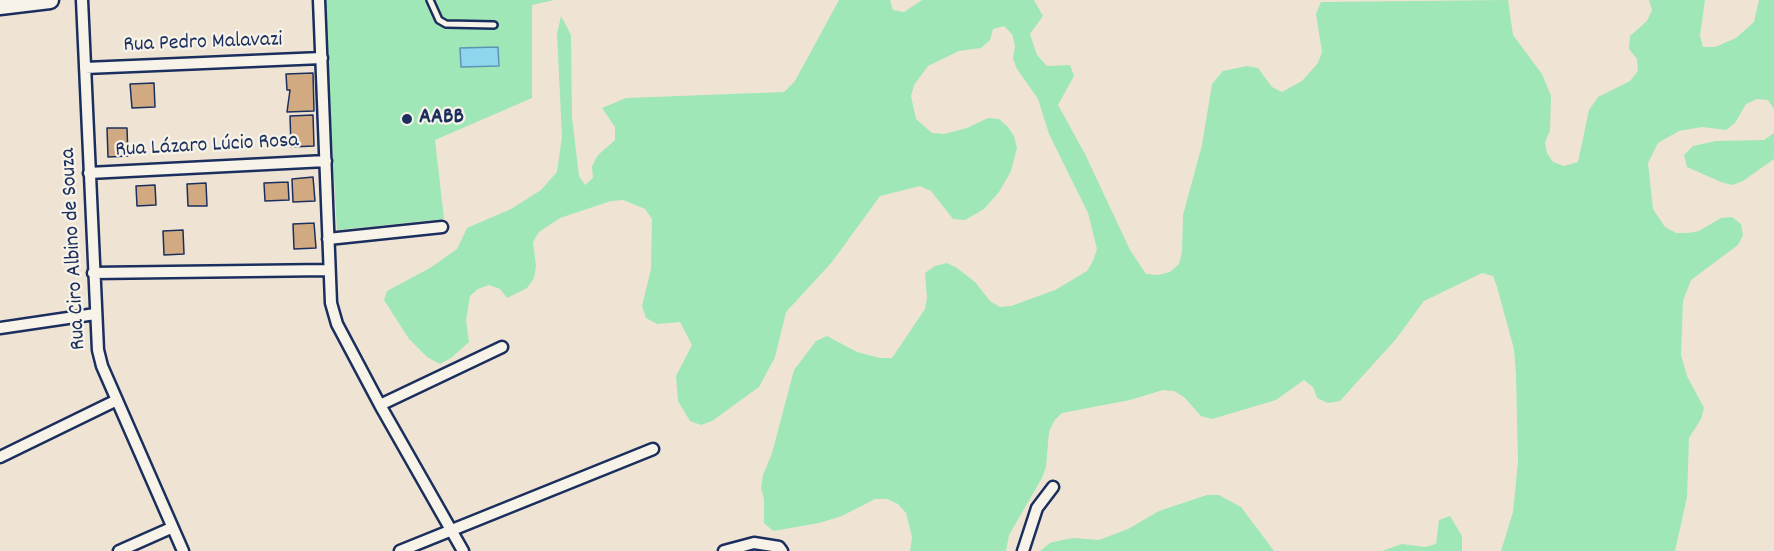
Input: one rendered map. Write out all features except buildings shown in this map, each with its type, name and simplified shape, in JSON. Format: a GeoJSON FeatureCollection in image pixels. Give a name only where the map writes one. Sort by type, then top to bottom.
{"type":"FeatureCollection","features":[{"type":"Feature","properties":{"kind":"street"},"geometry":{"type":"LineString","coordinates":[[0,6],[50,0]]}},
{"type":"Feature","properties":{"kind":"street","name":"Rua Ciro Albino de Souza"},"geometry":{"type":"LineString","coordinates":[[82,0],[95,314],[102,366],[183,551]]}},
{"type":"Feature","properties":{"kind":"street"},"geometry":{"type":"LineString","coordinates":[[318,0],[331,303],[337,324],[380,405],[463,551]]}},
{"type":"Feature","properties":{"kind":"street","name":"Rua Pedro Malavazi"},"geometry":{"type":"LineString","coordinates":[[85,68],[322,58]]}},
{"type":"Feature","properties":{"kind":"street","name":"Rua Lázaro Lúcio Rosa"},"geometry":{"type":"LineString","coordinates":[[89,173],[326,161]]}},
{"type":"Feature","properties":{"kind":"street"},"geometry":{"type":"LineString","coordinates":[[328,239],[442,227]]}},
{"type":"Feature","properties":{"kind":"street"},"geometry":{"type":"LineString","coordinates":[[93,273],[328,270]]}},
{"type":"Feature","properties":{"kind":"street"},"geometry":{"type":"LineString","coordinates":[[0,328],[95,314]]}},
{"type":"Feature","properties":{"kind":"street"},"geometry":{"type":"LineString","coordinates":[[380,405],[502,347]]}},
{"type":"Feature","properties":{"kind":"street"},"geometry":{"type":"LineString","coordinates":[[0,457],[117,400]]}},
{"type":"Feature","properties":{"kind":"street"},"geometry":{"type":"LineString","coordinates":[[400,551],[652,449]]}},
{"type":"Feature","properties":{"kind":"street"},"geometry":{"type":"LineString","coordinates":[[1023,551],[1037,508],[1053,487]]}},
{"type":"Feature","properties":{"kind":"street"},"geometry":{"type":"LineString","coordinates":[[119,551],[171,528]]}},
{"type":"Feature","properties":{"kind":"street"},"geometry":{"type":"LineString","coordinates":[[724,551],[754,543],[779,547],[782,551]]}},
{"type":"Feature","properties":{"kind":"lane"},"geometry":{"type":"LineString","coordinates":[[430,0],[439,20],[446,24],[494,25]]}},
{"type":"Feature","properties":{"kind":"green space","name":"AABB"},"geometry":{"type":"Polygon","coordinates":[[[324,0],[554,0],[532,5],[532,98],[435,140],[444,219],[337,230],[324,0]]]}},
{"type":"Feature","properties":{"kind":"green space"},"geometry":{"type":"Polygon","coordinates":[[[839,0],[890,0],[893,10],[904,12],[922,0],[1034,0],[1043,16],[1030,34],[1037,55],[1047,66],[1070,65],[1074,76],[1058,105],[1085,154],[1130,250],[1146,274],[1158,275],[1170,272],[1179,264],[1182,252],[1183,215],[1202,145],[1212,84],[1223,71],[1247,66],[1258,68],[1272,87],[1282,92],[1302,81],[1318,63],[1322,52],[1316,14],[1321,2],[1508,0],[1513,35],[1542,74],[1551,96],[1550,131],[1545,142],[1547,153],[1553,162],[1564,166],[1578,162],[1589,110],[1598,97],[1630,81],[1638,71],[1637,59],[1629,49],[1630,36],[1647,21],[1652,10],[1649,0],[1705,0],[1700,36],[1703,47],[1715,47],[1736,38],[1754,22],[1759,0],[1774,0],[1774,109],[1768,100],[1757,99],[1746,104],[1735,123],[1726,130],[1702,127],[1679,131],[1658,143],[1648,163],[1653,209],[1665,227],[1676,233],[1688,233],[1699,231],[1721,218],[1732,217],[1741,224],[1743,235],[1738,245],[1691,280],[1683,301],[1681,355],[1687,376],[1704,408],[1701,419],[1689,438],[1687,497],[1675,551],[1501,551],[1513,512],[1518,462],[1516,375],[1514,349],[1497,287],[1493,276],[1482,273],[1424,301],[1396,339],[1340,401],[1328,403],[1317,398],[1313,387],[1304,380],[1276,400],[1212,419],[1201,416],[1184,397],[1174,391],[1163,390],[1130,400],[1062,413],[1054,421],[1049,432],[1046,467],[1042,478],[1009,535],[1006,551],[910,551],[912,537],[906,513],[898,504],[887,499],[875,499],[842,516],[819,523],[773,531],[764,523],[764,499],[761,488],[763,475],[772,453],[794,370],[816,341],[827,336],[857,352],[880,358],[892,358],[925,309],[927,298],[925,273],[935,266],[947,263],[957,268],[975,282],[990,301],[1000,307],[1011,306],[1055,290],[1087,271],[1093,261],[1097,249],[1088,213],[1049,134],[1038,99],[1017,69],[1013,59],[1015,46],[1012,34],[1004,26],[993,29],[990,40],[981,48],[959,51],[928,66],[914,85],[911,96],[916,119],[932,133],[944,134],[967,128],[988,118],[999,119],[1008,127],[1014,136],[1017,148],[1011,171],[999,192],[984,209],[965,220],[953,219],[931,191],[920,186],[880,196],[832,262],[786,312],[775,357],[759,387],[712,421],[701,425],[690,421],[678,401],[676,376],[692,345],[680,322],[657,324],[646,318],[642,306],[651,269],[652,219],[645,209],[623,200],[611,201],[560,218],[539,232],[533,242],[536,266],[534,278],[527,288],[507,298],[500,289],[489,285],[478,289],[470,296],[466,320],[469,342],[451,358],[440,364],[427,357],[409,339],[384,300],[387,291],[430,268],[457,249],[467,228],[511,209],[541,190],[557,172],[562,137],[557,34],[561,16],[571,35],[572,117],[579,176],[585,185],[593,178],[592,166],[598,155],[615,140],[615,127],[602,108],[626,98],[784,92],[795,81],[839,0]]]}},
{"type":"Feature","properties":{"kind":"green space"},"geometry":{"type":"Polygon","coordinates":[[[1774,133],[1774,159],[1743,181],[1732,185],[1687,167],[1684,155],[1693,146],[1716,141],[1764,140],[1774,133]]]}},
{"type":"Feature","properties":{"kind":"green space"},"geometry":{"type":"Polygon","coordinates":[[[1207,495],[1219,495],[1241,507],[1274,551],[1040,551],[1050,543],[1062,540],[1074,538],[1099,540],[1128,529],[1159,511],[1207,495]]]}},
{"type":"Feature","properties":{"kind":"green space"},"geometry":{"type":"Polygon","coordinates":[[[1450,516],[1462,536],[1462,551],[1382,551],[1402,544],[1425,547],[1436,544],[1439,520],[1450,516]]]}},
{"type":"Feature","properties":{"kind":"water"},"geometry":{"type":"Polygon","coordinates":[[[498,47],[499,66],[461,67],[460,48],[498,47]]]}},
{"type":"Feature","properties":{"kind":"place","name":"AABB"},"geometry":{"type":"Point","coordinates":[407,119]}}]}
